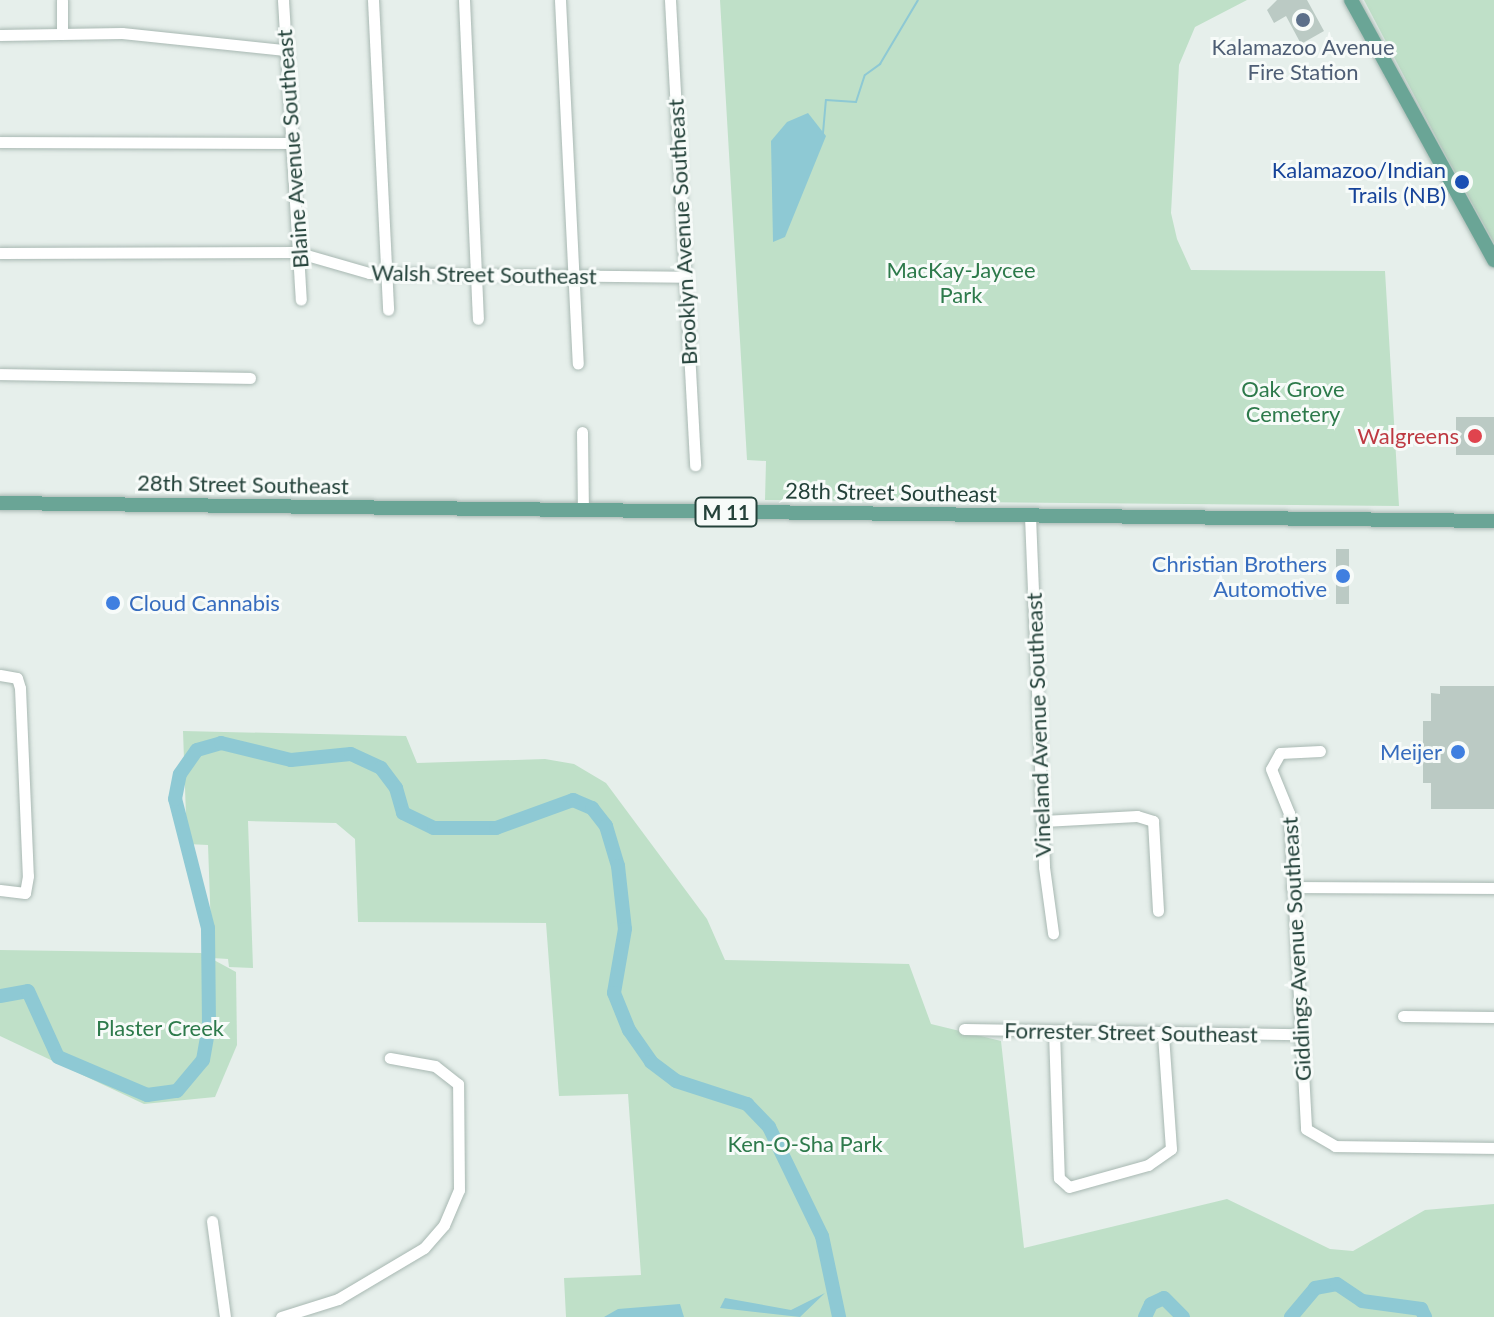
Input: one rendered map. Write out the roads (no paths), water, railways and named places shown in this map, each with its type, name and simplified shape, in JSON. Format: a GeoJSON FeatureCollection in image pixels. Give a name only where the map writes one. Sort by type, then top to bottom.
{"type":"FeatureCollection","features":[{"type":"Feature","properties":{"kind":"main road"},"geometry":{"type":"LineString","coordinates":[[1351,0],[1494,260]]}},
{"type":"Feature","properties":{"kind":"main road","name":"28th Street Southeast"},"geometry":{"type":"LineString","coordinates":[[0,503],[1494,521]]}},
{"type":"Feature","properties":{"kind":"street"},"geometry":{"type":"LineString","coordinates":[[62,0],[62,33]]}},
{"type":"Feature","properties":{"kind":"street","name":"Blaine Avenue Southeast"},"geometry":{"type":"LineString","coordinates":[[283,0],[301,299]]}},
{"type":"Feature","properties":{"kind":"street"},"geometry":{"type":"LineString","coordinates":[[373,0],[388,310]]}},
{"type":"Feature","properties":{"kind":"street"},"geometry":{"type":"LineString","coordinates":[[464,0],[478,319]]}},
{"type":"Feature","properties":{"kind":"street"},"geometry":{"type":"LineString","coordinates":[[560,0],[578,364]]}},
{"type":"Feature","properties":{"kind":"street","name":"Brooklyn Avenue Southeast"},"geometry":{"type":"LineString","coordinates":[[670,0],[695,465]]}},
{"type":"Feature","properties":{"kind":"street"},"geometry":{"type":"LineString","coordinates":[[0,35],[62,33],[285,50]]}},
{"type":"Feature","properties":{"kind":"street"},"geometry":{"type":"LineString","coordinates":[[0,142],[290,143]]}},
{"type":"Feature","properties":{"kind":"street","name":"Walsh Street Southeast"},"geometry":{"type":"LineString","coordinates":[[0,253],[296,252],[387,274],[684,277]]}},
{"type":"Feature","properties":{"kind":"street"},"geometry":{"type":"LineString","coordinates":[[0,374],[250,378]]}},
{"type":"Feature","properties":{"kind":"street"},"geometry":{"type":"LineString","coordinates":[[582,432],[583,511]]}},
{"type":"Feature","properties":{"kind":"street","name":"Vineland Avenue Southeast"},"geometry":{"type":"LineString","coordinates":[[1030,516],[1043,821],[1053,933]]}},
{"type":"Feature","properties":{"kind":"street"},"geometry":{"type":"LineString","coordinates":[[0,675],[17,678],[27,842],[25,893],[0,890]]}},
{"type":"Feature","properties":{"kind":"street","name":"Giddings Avenue Southeast"},"geometry":{"type":"LineString","coordinates":[[1320,751],[1280,753],[1271,769],[1289,813],[1306,1129],[1317,1140],[1352,1147],[1494,1148]]}},
{"type":"Feature","properties":{"kind":"street"},"geometry":{"type":"LineString","coordinates":[[1043,821],[1137,816],[1153,821],[1158,911]]}},
{"type":"Feature","properties":{"kind":"street"},"geometry":{"type":"LineString","coordinates":[[1292,887],[1494,888]]}},
{"type":"Feature","properties":{"kind":"street"},"geometry":{"type":"LineString","coordinates":[[1403,1016],[1494,1017]]}},
{"type":"Feature","properties":{"kind":"street","name":"Forrester Street Southeast"},"geometry":{"type":"LineString","coordinates":[[964,1029],[1299,1034]]}},
{"type":"Feature","properties":{"kind":"street"},"geometry":{"type":"LineString","coordinates":[[1054,1031],[1059,1178],[1069,1187],[1127,1173],[1164,1158],[1171,1149],[1163,1034]]}},
{"type":"Feature","properties":{"kind":"street"},"geometry":{"type":"LineString","coordinates":[[281,1317],[388,1274],[424,1248],[449,1214],[459,1190],[463,1145],[458,1084],[435,1066],[390,1058]]}},
{"type":"Feature","properties":{"kind":"street"},"geometry":{"type":"LineString","coordinates":[[212,1221],[225,1317]]}},
{"type":"Feature","properties":{"kind":"water"},"geometry":{"type":"Polygon","coordinates":[[[808,113],[826,136],[785,237],[773,242],[771,141],[787,122],[808,113]]]}},
{"type":"Feature","properties":{"kind":"water"},"geometry":{"type":"Polygon","coordinates":[[[825,1293],[800,1317],[720,1308],[725,1298],[791,1310],[825,1293]]]}},
{"type":"Feature","properties":{"kind":"water"},"geometry":{"type":"Polygon","coordinates":[[[680,1304],[684,1317],[604,1317],[618,1309],[680,1304]]]}},
{"type":"Feature","properties":{"kind":"waterway"},"geometry":{"type":"LineString","coordinates":[[823,133],[826,100],[856,102],[865,75],[880,64],[918,0]]}},
{"type":"Feature","properties":{"kind":"waterway","name":"Plaster Creek"},"geometry":{"type":"LineString","coordinates":[[0,996],[28,991],[58,1057],[147,1095],[177,1091],[203,1060],[209,1025],[208,928],[175,799],[180,774],[197,750],[221,743],[291,760],[351,754],[381,768],[396,788],[403,813],[434,828],[496,828],[573,800],[592,808],[606,826],[618,866],[625,929],[614,993],[629,1030],[651,1062],[676,1081],[747,1104],[769,1127],[822,1236],[839,1317]]}},
{"type":"Feature","properties":{"kind":"waterway","name":"Plaster Creek"},"geometry":{"type":"LineString","coordinates":[[1291,1317],[1315,1288],[1337,1284],[1362,1301],[1421,1309],[1425,1317]]}},
{"type":"Feature","properties":{"kind":"waterway","name":"Plaster Creek"},"geometry":{"type":"LineString","coordinates":[[1145,1317],[1151,1304],[1164,1298],[1183,1317]]}},
{"type":"Feature","properties":{"kind":"place","name":"Kalamazoo Avenue Fire Station"},"geometry":{"type":"Point","coordinates":[1303,20]}},
{"type":"Feature","properties":{"kind":"place","name":"Kalamazoo/Indian Trails (NB)"},"geometry":{"type":"Point","coordinates":[1462,182]}},
{"type":"Feature","properties":{"kind":"place","name":"Walgreens"},"geometry":{"type":"Point","coordinates":[1475,436]}},
{"type":"Feature","properties":{"kind":"place","name":"Christian Brothers Automotive"},"geometry":{"type":"Point","coordinates":[1343,576]}},
{"type":"Feature","properties":{"kind":"place","name":"Cloud Cannabis"},"geometry":{"type":"Point","coordinates":[113,603]}},
{"type":"Feature","properties":{"kind":"place","name":"Meijer"},"geometry":{"type":"Point","coordinates":[1458,752]}},
{"type":"Feature","properties":{"kind":"park label","name":"MacKay-Jaycee Park"},"geometry":{"type":"Point","coordinates":[961,282]}},
{"type":"Feature","properties":{"kind":"park label","name":"Oak Grove Cemetery"},"geometry":{"type":"Point","coordinates":[1293,400]}},
{"type":"Feature","properties":{"kind":"park label","name":"Ken-O-Sha Park"},"geometry":{"type":"Point","coordinates":[805,1144]}}]}
